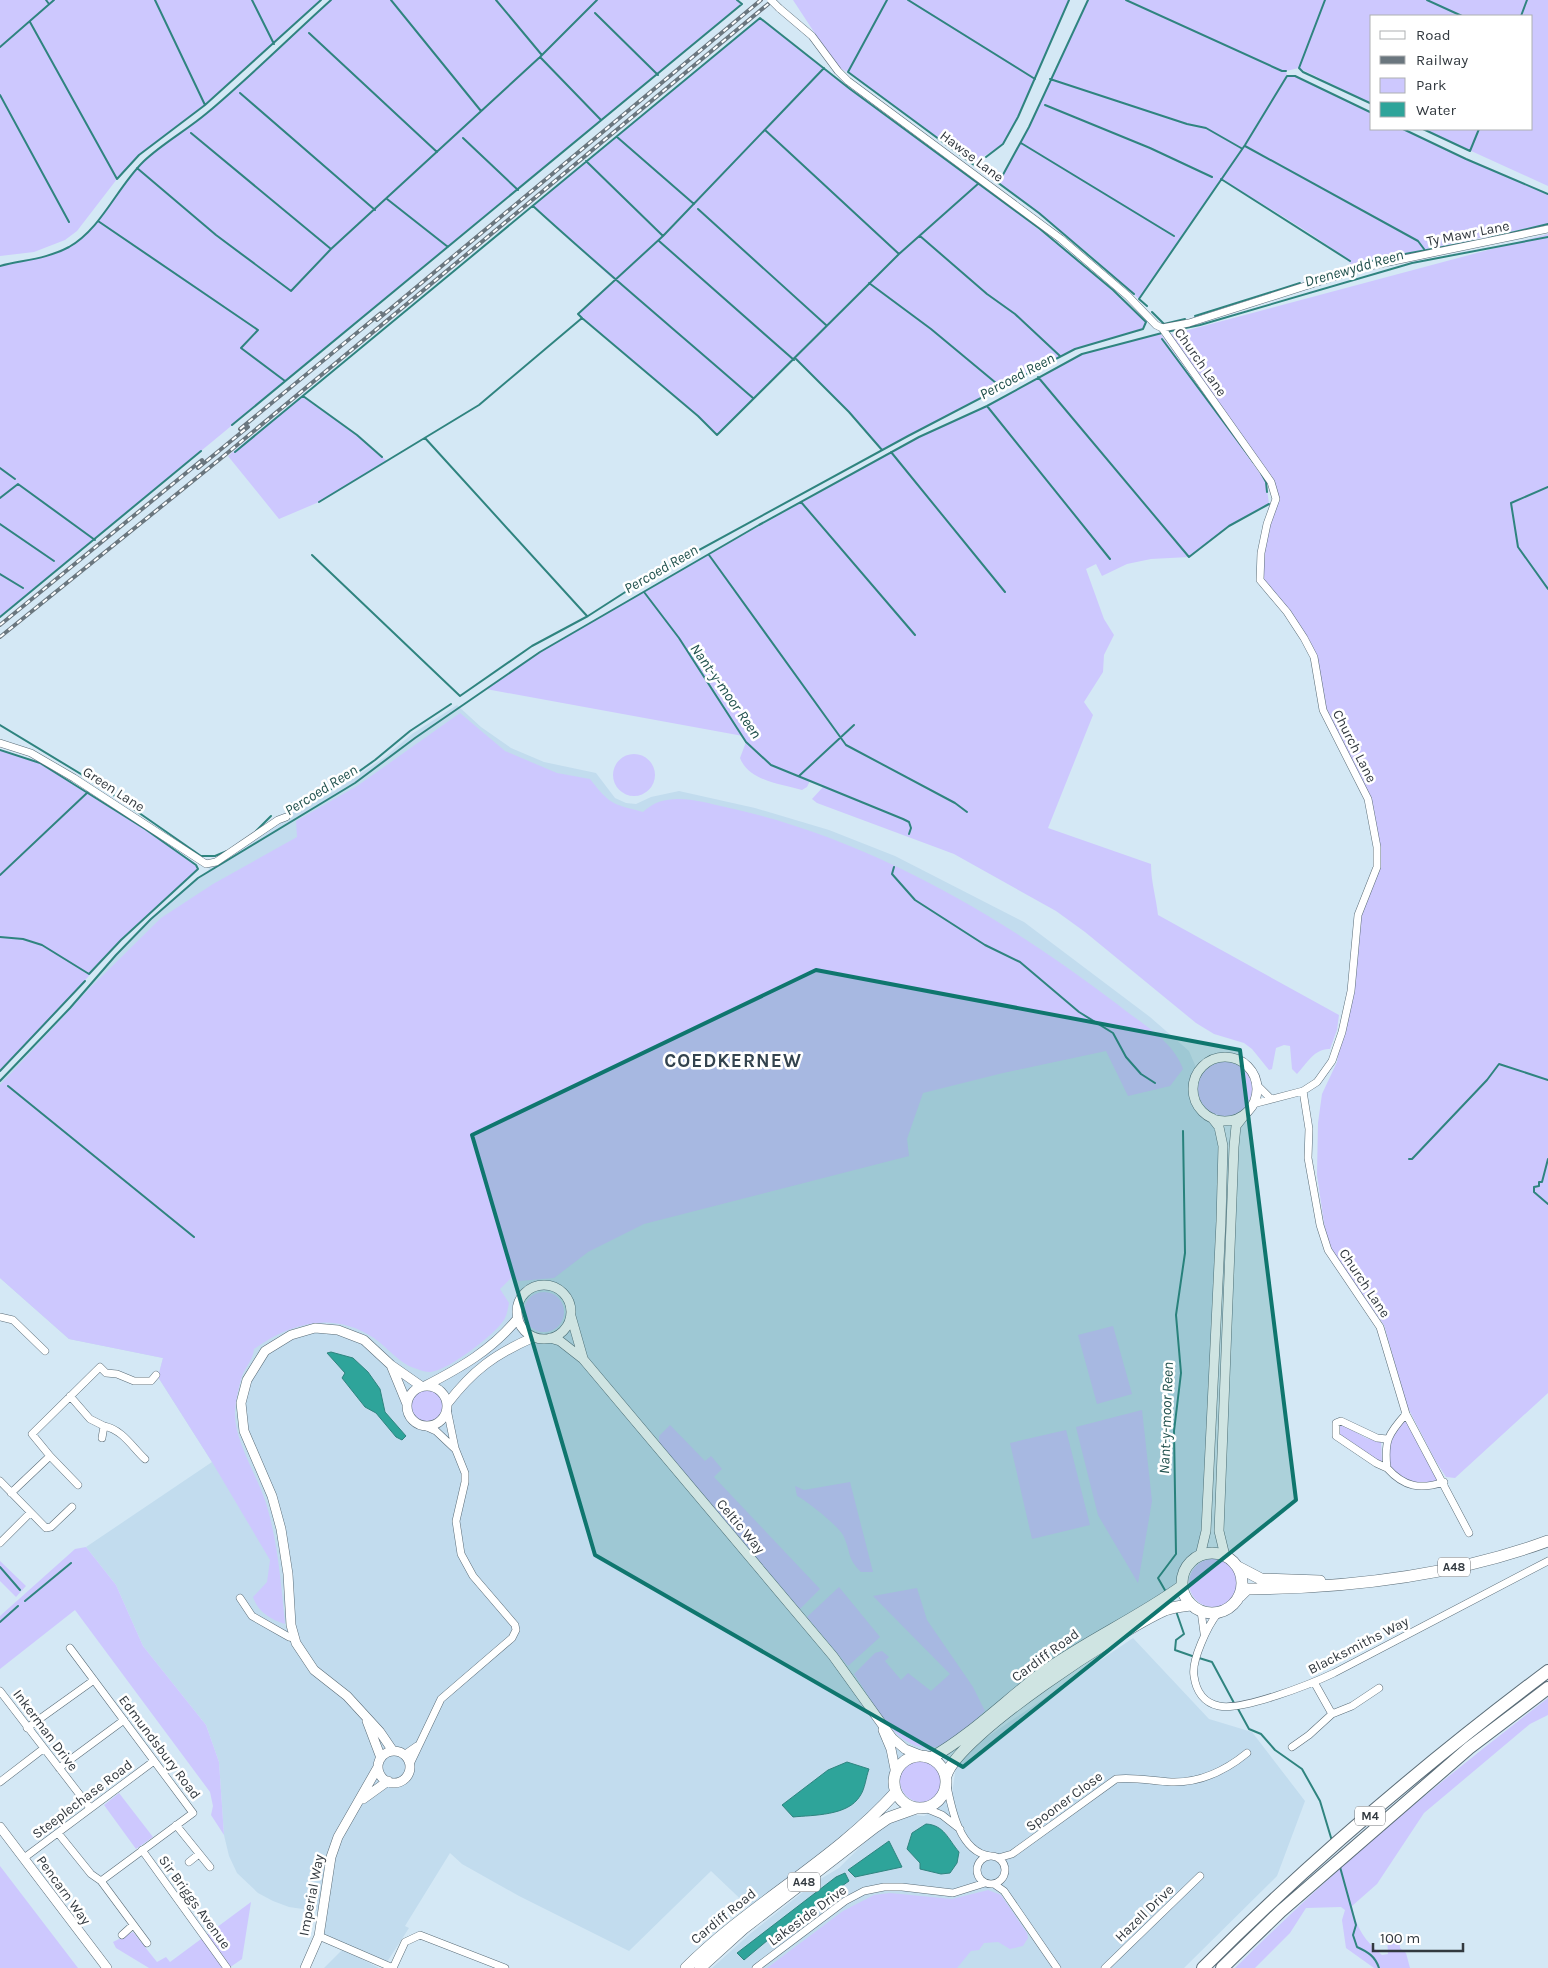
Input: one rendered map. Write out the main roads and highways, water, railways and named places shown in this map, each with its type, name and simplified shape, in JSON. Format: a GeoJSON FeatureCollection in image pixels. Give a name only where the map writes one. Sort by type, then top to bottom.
{"type":"FeatureCollection","features":[{"type":"Feature","properties":{"kind":"highway","name":"M4"},"geometry":{"type":"LineString","coordinates":[[1203,1968],[1273,1898],[1462,1737],[1547,1672]]}},
{"type":"Feature","properties":{"kind":"highway","name":"M4"},"geometry":{"type":"LineString","coordinates":[[1222,1968],[1281,1911],[1469,1748],[1548,1688]]}},
{"type":"Feature","properties":{"kind":"main road","name":"A48"},"geometry":{"type":"LineString","coordinates":[[1240,1596],[1247,1589],[1304,1588],[1357,1583],[1422,1573],[1482,1562],[1548,1541]]}},
{"type":"Feature","properties":{"kind":"main road"},"geometry":{"type":"LineString","coordinates":[[1213,1553],[1225,1556],[1238,1567],[1242,1576],[1240,1596],[1227,1609],[1218,1613],[1196,1608],[1185,1596],[1182,1586],[1183,1576],[1188,1566],[1200,1556],[1213,1553]]}},
{"type":"Feature","properties":{"kind":"main road","name":"A48"},"geometry":{"type":"LineString","coordinates":[[1238,1567],[1261,1579],[1357,1583]]}},
{"type":"Feature","properties":{"kind":"main road","name":"Cardiff Road"},"geometry":{"type":"LineString","coordinates":[[686,1968],[752,1910],[864,1825],[896,1792],[896,1774],[903,1763],[911,1758],[928,1758],[949,1748],[1047,1670],[1095,1638],[1182,1586]]}},
{"type":"Feature","properties":{"kind":"main road","name":"Cardiff Road"},"geometry":{"type":"LineString","coordinates":[[700,1968],[743,1929],[875,1827],[888,1818],[939,1801],[944,1792],[949,1766],[964,1749],[1047,1683],[1129,1630],[1167,1609],[1196,1608]]}},
{"type":"Feature","properties":{"kind":"main road"},"geometry":{"type":"LineString","coordinates":[[928,1758],[942,1767],[946,1779]]}},
{"type":"Feature","properties":{"kind":"main road"},"geometry":{"type":"LineString","coordinates":[[896,1792],[901,1800],[920,1808]]}},
{"type":"Feature","properties":{"kind":"water"},"geometry":{"type":"Polygon","coordinates":[[[331,1352],[353,1358],[368,1372],[380,1389],[385,1412],[406,1436],[402,1440],[396,1437],[376,1413],[365,1407],[342,1378],[345,1373],[327,1353],[331,1352]]]}},
{"type":"Feature","properties":{"kind":"water"},"geometry":{"type":"Polygon","coordinates":[[[847,1762],[869,1769],[862,1793],[854,1803],[839,1811],[820,1815],[793,1817],[782,1805],[828,1770],[847,1762]]]}},
{"type":"Feature","properties":{"kind":"water"},"geometry":{"type":"Polygon","coordinates":[[[926,1824],[941,1830],[959,1852],[957,1863],[950,1873],[941,1874],[920,1869],[920,1863],[907,1849],[912,1833],[926,1824]]]}},
{"type":"Feature","properties":{"kind":"water"},"geometry":{"type":"Polygon","coordinates":[[[889,1841],[902,1867],[855,1877],[848,1870],[889,1841]]]}},
{"type":"Feature","properties":{"kind":"water"},"geometry":{"type":"Polygon","coordinates":[[[845,1873],[849,1881],[780,1930],[744,1960],[737,1953],[836,1877],[845,1873]]]}},
{"type":"Feature","properties":{"kind":"waterway"},"geometry":{"type":"LineString","coordinates":[[46,0],[49,4]]}},
{"type":"Feature","properties":{"kind":"waterway"},"geometry":{"type":"LineString","coordinates":[[0,47],[54,0]]}},
{"type":"Feature","properties":{"kind":"waterway"},"geometry":{"type":"LineString","coordinates":[[155,0],[205,105]]}},
{"type":"Feature","properties":{"kind":"waterway"},"geometry":{"type":"LineString","coordinates":[[252,0],[274,44]]}},
{"type":"Feature","properties":{"kind":"waterway"},"geometry":{"type":"LineString","coordinates":[[30,22],[117,179],[139,155],[205,105],[321,0]]}},
{"type":"Feature","properties":{"kind":"waterway"},"geometry":{"type":"LineString","coordinates":[[0,266],[52,254],[69,247],[81,239],[100,218],[134,171],[144,161],[223,99],[331,0]]}},
{"type":"Feature","properties":{"kind":"waterway"},"geometry":{"type":"LineString","coordinates":[[391,0],[481,111]]}},
{"type":"Feature","properties":{"kind":"waterway"},"geometry":{"type":"LineString","coordinates":[[496,0],[541,54]]}},
{"type":"Feature","properties":{"kind":"waterway"},"geometry":{"type":"LineString","coordinates":[[137,168],[216,235],[291,291],[331,249],[540,57],[597,0]]}},
{"type":"Feature","properties":{"kind":"waterway"},"geometry":{"type":"LineString","coordinates":[[232,425],[742,4],[737,0]]}},
{"type":"Feature","properties":{"kind":"waterway"},"geometry":{"type":"LineString","coordinates":[[887,0],[848,72],[1039,213],[1134,294]]}},
{"type":"Feature","properties":{"kind":"waterway"},"geometry":{"type":"LineString","coordinates":[[908,0],[1035,79]]}},
{"type":"Feature","properties":{"kind":"waterway"},"geometry":{"type":"LineString","coordinates":[[986,157],[1003,144],[1018,117],[1069,0]]}},
{"type":"Feature","properties":{"kind":"waterway"},"geometry":{"type":"LineString","coordinates":[[999,182],[1029,127],[1088,0]]}},
{"type":"Feature","properties":{"kind":"waterway"},"geometry":{"type":"LineString","coordinates":[[1126,0],[1282,71],[1286,71]]}},
{"type":"Feature","properties":{"kind":"waterway"},"geometry":{"type":"LineString","coordinates":[[1325,0],[1299,68],[1303,72],[1370,103]]}},
{"type":"Feature","properties":{"kind":"waterway"},"geometry":{"type":"LineString","coordinates":[[1427,0],[1460,15]]}},
{"type":"Feature","properties":{"kind":"waterway"},"geometry":{"type":"LineString","coordinates":[[1521,15],[1527,0]]}},
{"type":"Feature","properties":{"kind":"waterway"},"geometry":{"type":"LineString","coordinates":[[595,13],[658,75]]}},
{"type":"Feature","properties":{"kind":"waterway"},"geometry":{"type":"LineString","coordinates":[[235,452],[760,18],[850,89],[1040,229],[1113,290],[1146,322],[1143,329],[1075,349],[908,436],[644,580],[588,616],[532,646],[460,696],[312,555]]}},
{"type":"Feature","properties":{"kind":"waterway"},"geometry":{"type":"LineString","coordinates":[[309,33],[437,152]]}},
{"type":"Feature","properties":{"kind":"waterway"},"geometry":{"type":"LineString","coordinates":[[540,57],[601,120]]}},
{"type":"Feature","properties":{"kind":"waterway"},"geometry":{"type":"LineString","coordinates":[[319,502],[479,405],[582,318],[578,314],[663,236],[824,68]]}},
{"type":"Feature","properties":{"kind":"waterway"},"geometry":{"type":"LineString","coordinates":[[1147,306],[1139,299],[1245,145],[1287,76],[1295,76],[1370,112]]}},
{"type":"Feature","properties":{"kind":"waterway"},"geometry":{"type":"LineString","coordinates":[[1050,79],[1187,124],[1206,128],[1241,148]]}},
{"type":"Feature","properties":{"kind":"waterway"},"geometry":{"type":"LineString","coordinates":[[240,93],[375,210]]}},
{"type":"Feature","properties":{"kind":"waterway"},"geometry":{"type":"LineString","coordinates":[[0,95],[69,222]]}},
{"type":"Feature","properties":{"kind":"waterway"},"geometry":{"type":"LineString","coordinates":[[1045,105],[1150,148],[1212,177]]}},
{"type":"Feature","properties":{"kind":"waterway"},"geometry":{"type":"LineString","coordinates":[[765,130],[899,254]]}},
{"type":"Feature","properties":{"kind":"waterway"},"geometry":{"type":"LineString","coordinates":[[1405,130],[1466,159],[1548,194]]}},
{"type":"Feature","properties":{"kind":"waterway"},"geometry":{"type":"LineString","coordinates":[[1425,130],[1470,151],[1479,130]]}},
{"type":"Feature","properties":{"kind":"waterway"},"geometry":{"type":"LineString","coordinates":[[191,133],[331,249]]}},
{"type":"Feature","properties":{"kind":"waterway"},"geometry":{"type":"LineString","coordinates":[[617,137],[694,204]]}},
{"type":"Feature","properties":{"kind":"waterway"},"geometry":{"type":"LineString","coordinates":[[463,138],[518,190]]}},
{"type":"Feature","properties":{"kind":"waterway"},"geometry":{"type":"LineString","coordinates":[[1021,143],[1174,236]]}},
{"type":"Feature","properties":{"kind":"waterway"},"geometry":{"type":"LineString","coordinates":[[1245,146],[1418,241],[1424,249]]}},
{"type":"Feature","properties":{"kind":"waterway"},"geometry":{"type":"LineString","coordinates":[[586,161],[663,236]]}},
{"type":"Feature","properties":{"kind":"waterway"},"geometry":{"type":"LineString","coordinates":[[1221,179],[1350,261]]}},
{"type":"Feature","properties":{"kind":"waterway"},"geometry":{"type":"LineString","coordinates":[[582,318],[698,416],[717,435],[899,254],[979,183]]}},
{"type":"Feature","properties":{"kind":"waterway"},"geometry":{"type":"LineString","coordinates":[[387,199],[448,247]]}},
{"type":"Feature","properties":{"kind":"waterway"},"geometry":{"type":"LineString","coordinates":[[533,206],[753,398]]}},
{"type":"Feature","properties":{"kind":"waterway"},"geometry":{"type":"LineString","coordinates":[[698,209],[826,325]]}},
{"type":"Feature","properties":{"kind":"waterway"},"geometry":{"type":"LineString","coordinates":[[98,221],[258,330],[241,348],[285,381]]}},
{"type":"Feature","properties":{"kind":"waterway"},"geometry":{"type":"LineString","coordinates":[[1489,238],[1548,224]]}},
{"type":"Feature","properties":{"kind":"waterway"},"geometry":{"type":"LineString","coordinates":[[920,236],[987,294],[1015,314],[1060,356]]}},
{"type":"Feature","properties":{"kind":"waterway","name":"Drenewydd Reen"},"geometry":{"type":"LineString","coordinates":[[1166,332],[1200,325],[1412,263],[1548,237]]}},
{"type":"Feature","properties":{"kind":"waterway"},"geometry":{"type":"LineString","coordinates":[[659,241],[794,360]]}},
{"type":"Feature","properties":{"kind":"waterway"},"geometry":{"type":"LineString","coordinates":[[1353,267],[1378,259],[1475,241]]}},
{"type":"Feature","properties":{"kind":"waterway"},"geometry":{"type":"LineString","coordinates":[[869,283],[931,329],[996,383]]}},
{"type":"Feature","properties":{"kind":"waterway"},"geometry":{"type":"LineString","coordinates":[[1195,316],[1300,283]]}},
{"type":"Feature","properties":{"kind":"waterway"},"geometry":{"type":"LineString","coordinates":[[1152,312],[1164,324],[1185,319]]}},
{"type":"Feature","properties":{"kind":"waterway","name":"Percoed Reen"},"geometry":{"type":"LineString","coordinates":[[0,1081],[151,919],[198,878],[355,783],[415,738],[540,652],[759,525],[919,437],[987,406],[1082,354],[1162,333]]}},
{"type":"Feature","properties":{"kind":"waterway"},"geometry":{"type":"LineString","coordinates":[[1162,339],[1254,463]]}},
{"type":"Feature","properties":{"kind":"waterway"},"geometry":{"type":"LineString","coordinates":[[796,359],[849,412],[882,450]]}},
{"type":"Feature","properties":{"kind":"waterway"},"geometry":{"type":"LineString","coordinates":[[1038,377],[1189,557],[1229,526],[1269,504]]}},
{"type":"Feature","properties":{"kind":"waterway"},"geometry":{"type":"LineString","coordinates":[[303,396],[357,435],[382,457]]}},
{"type":"Feature","properties":{"kind":"waterway"},"geometry":{"type":"LineString","coordinates":[[987,406],[1110,559]]}},
{"type":"Feature","properties":{"kind":"waterway"},"geometry":{"type":"LineString","coordinates":[[425,438],[587,616]]}},
{"type":"Feature","properties":{"kind":"waterway"},"geometry":{"type":"LineString","coordinates":[[0,617],[201,451]]}},
{"type":"Feature","properties":{"kind":"waterway"},"geometry":{"type":"LineString","coordinates":[[891,452],[1005,592]]}},
{"type":"Feature","properties":{"kind":"waterway"},"geometry":{"type":"LineString","coordinates":[[0,468],[15,479]]}},
{"type":"Feature","properties":{"kind":"waterway"},"geometry":{"type":"LineString","coordinates":[[1261,473],[1266,482],[1267,492]]}},
{"type":"Feature","properties":{"kind":"waterway"},"geometry":{"type":"LineString","coordinates":[[0,498],[18,484],[95,540]]}},
{"type":"Feature","properties":{"kind":"waterway"},"geometry":{"type":"LineString","coordinates":[[1548,487],[1511,503],[1518,547],[1548,589]]}},
{"type":"Feature","properties":{"kind":"waterway"},"geometry":{"type":"LineString","coordinates":[[801,502],[915,635]]}},
{"type":"Feature","properties":{"kind":"waterway"},"geometry":{"type":"LineString","coordinates":[[0,524],[54,561]]}},
{"type":"Feature","properties":{"kind":"waterway"},"geometry":{"type":"LineString","coordinates":[[709,555],[846,745],[955,803],[967,812]]}},
{"type":"Feature","properties":{"kind":"waterway"},"geometry":{"type":"LineString","coordinates":[[0,574],[23,588]]}},
{"type":"Feature","properties":{"kind":"waterway","name":"Nant-y-moor Reen"},"geometry":{"type":"LineString","coordinates":[[644,592],[679,638],[746,742],[771,765],[903,819],[909,822],[911,828],[909,834]]}},
{"type":"Feature","properties":{"kind":"waterway"},"geometry":{"type":"LineString","coordinates":[[290,804],[311,801],[347,780],[410,731],[451,704]]}},
{"type":"Feature","properties":{"kind":"waterway"},"geometry":{"type":"LineString","coordinates":[[0,725],[99,785],[201,856],[215,856],[227,851]]}},
{"type":"Feature","properties":{"kind":"waterway"},"geometry":{"type":"LineString","coordinates":[[799,776],[854,725]]}},
{"type":"Feature","properties":{"kind":"waterway","name":"Percoed Reen"},"geometry":{"type":"LineString","coordinates":[[0,750],[40,763],[145,829],[196,865],[198,869],[121,940],[89,974],[42,945],[23,939],[0,937]]}},
{"type":"Feature","properties":{"kind":"waterway"},"geometry":{"type":"LineString","coordinates":[[0,875],[88,792]]}},
{"type":"Feature","properties":{"kind":"waterway"},"geometry":{"type":"LineString","coordinates":[[256,831],[271,816]]}},
{"type":"Feature","properties":{"kind":"waterway","name":"Nant-y-moor Reen"},"geometry":{"type":"LineString","coordinates":[[894,867],[892,874],[915,900],[985,945],[1020,962],[1079,1012],[1113,1033],[1126,1057],[1141,1074],[1155,1083]]}},
{"type":"Feature","properties":{"kind":"waterway","name":"Percoed Reen"},"geometry":{"type":"LineString","coordinates":[[0,1071],[85,981]]}},
{"type":"Feature","properties":{"kind":"waterway"},"geometry":{"type":"LineString","coordinates":[[1409,1159],[1412,1159],[1487,1080],[1499,1064],[1548,1080]]}},
{"type":"Feature","properties":{"kind":"waterway"},"geometry":{"type":"LineString","coordinates":[[8,1086],[194,1237]]}},
{"type":"Feature","properties":{"kind":"waterway","name":"Nant-y-moor Reen"},"geometry":{"type":"LineString","coordinates":[[1166,1592],[1158,1578],[1176,1554],[1174,1431],[1181,1373],[1176,1315],[1185,1253],[1183,1131]]}},
{"type":"Feature","properties":{"kind":"waterway"},"geometry":{"type":"LineString","coordinates":[[1548,1159],[1542,1182],[1539,1182],[1539,1186],[1534,1187],[1534,1192],[1548,1204]]}},
{"type":"Feature","properties":{"kind":"waterway"},"geometry":{"type":"LineString","coordinates":[[25,1601],[71,1563]]}},
{"type":"Feature","properties":{"kind":"waterway"},"geometry":{"type":"LineString","coordinates":[[0,1567],[20,1590]]}},
{"type":"Feature","properties":{"kind":"waterway"},"geometry":{"type":"LineString","coordinates":[[0,1622],[18,1606]]}},
{"type":"Feature","properties":{"kind":"waterway","name":"Nant-y-moor Reen"},"geometry":{"type":"LineString","coordinates":[[1176,1611],[1184,1634],[1176,1640],[1175,1650],[1195,1657]]}},
{"type":"Feature","properties":{"kind":"waterway","name":"Nant-y-moor Reen"},"geometry":{"type":"LineString","coordinates":[[1199,1658],[1212,1662],[1234,1703]]}},
{"type":"Feature","properties":{"kind":"waterway"},"geometry":{"type":"LineString","coordinates":[[1237,1707],[1249,1729],[1261,1734],[1275,1750],[1302,1769],[1320,1801],[1332,1841]]}},
{"type":"Feature","properties":{"kind":"waterway"},"geometry":{"type":"LineString","coordinates":[[1340,1867],[1356,1925],[1353,1935],[1357,1947],[1371,1955],[1379,1968]]}},
{"type":"Feature","properties":{"kind":"railway"},"geometry":{"type":"LineString","coordinates":[[377,320],[761,0]]}},
{"type":"Feature","properties":{"kind":"railway"},"geometry":{"type":"LineString","coordinates":[[0,637],[225,455],[773,0]]}},
{"type":"Feature","properties":{"kind":"railway"},"geometry":{"type":"LineString","coordinates":[[240,429],[381,313]]}},
{"type":"Feature","properties":{"kind":"railway"},"geometry":{"type":"LineString","coordinates":[[198,468],[248,427]]}},
{"type":"Feature","properties":{"kind":"railway"},"geometry":{"type":"LineString","coordinates":[[0,625],[202,460]]}},
{"type":"Feature","properties":{"kind":"district","name":"COEDKERNEW"},"geometry":{"type":"Point","coordinates":[733,1060]}}]}
